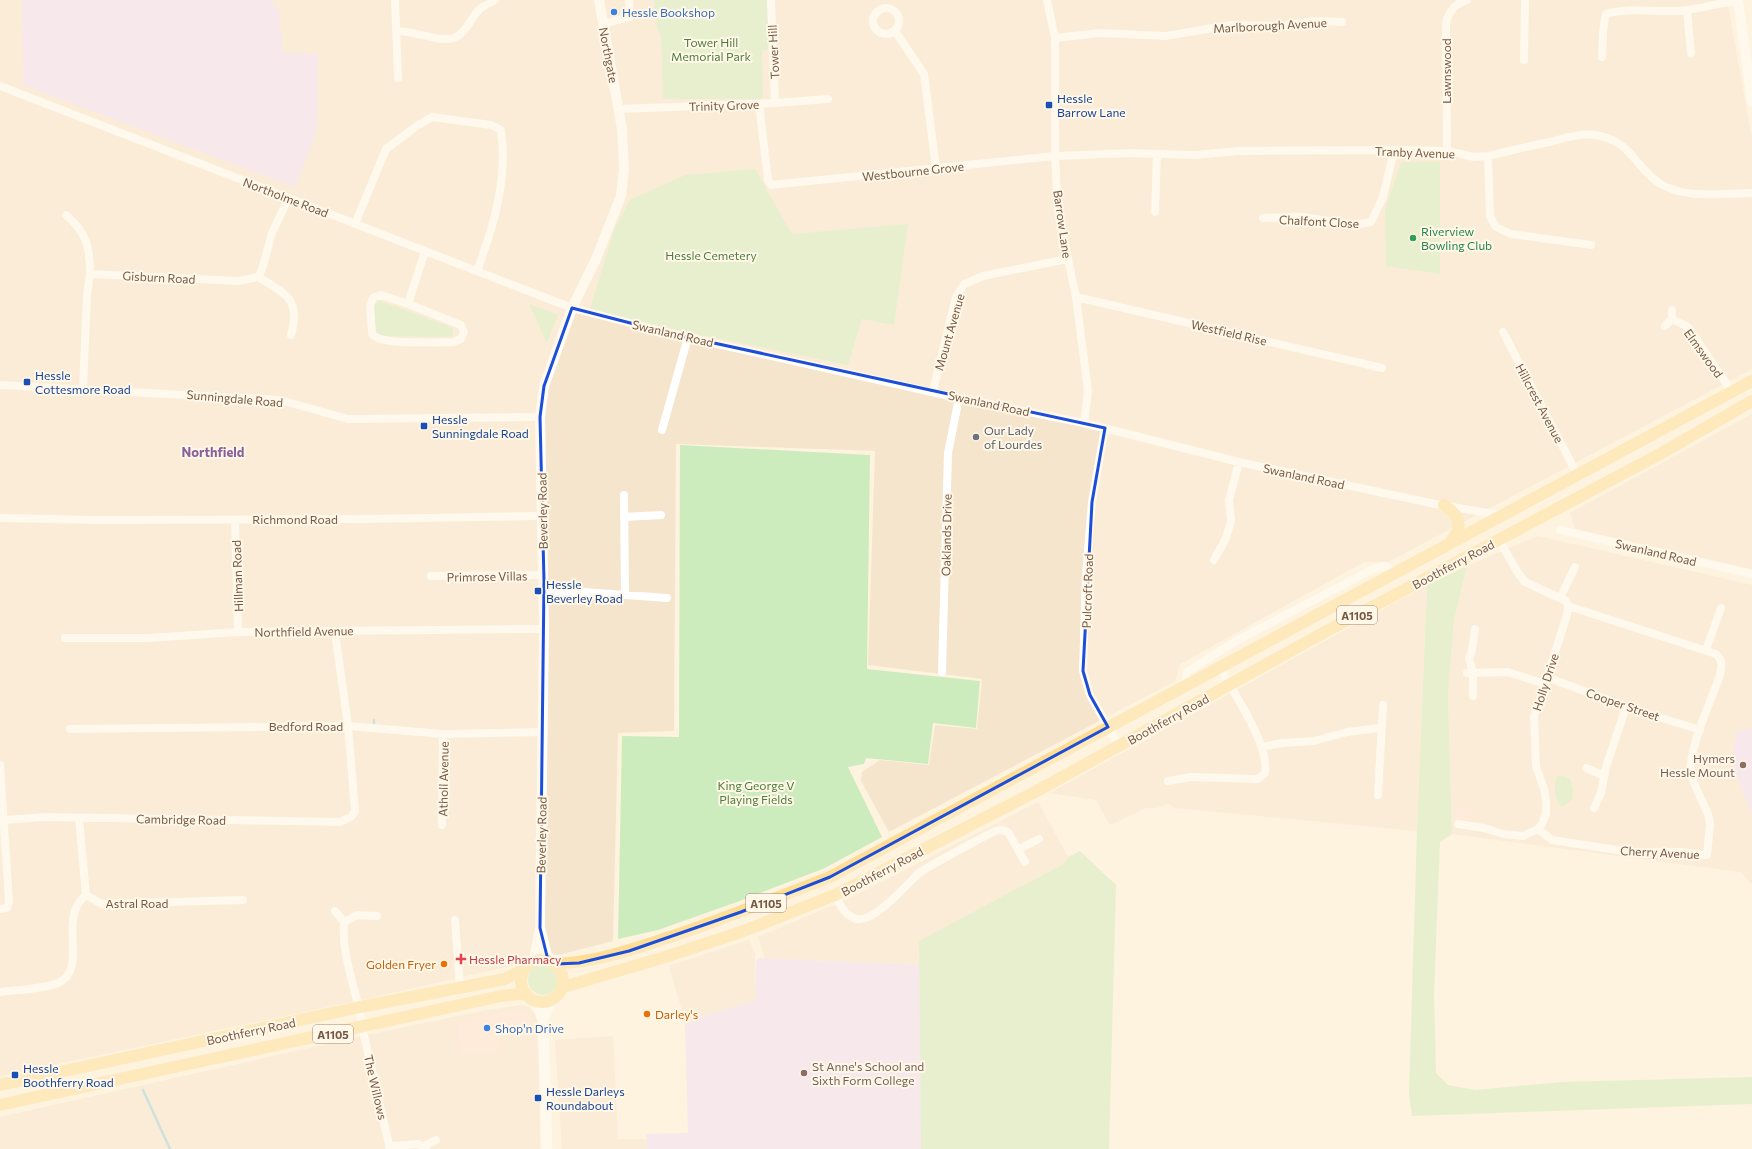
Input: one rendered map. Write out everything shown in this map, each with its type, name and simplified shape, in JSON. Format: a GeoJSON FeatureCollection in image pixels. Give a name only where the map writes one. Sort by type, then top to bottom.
{"type":"FeatureCollection","features":[{"type":"Feature","properties":{"kind":"main road","name":"Boothferry Road"},"geometry":{"type":"LineString","coordinates":[[552,962],[579,963],[629,951],[741,912],[830,877],[1500,515],[1752,381]]}},
{"type":"Feature","properties":{"kind":"main road","name":"Boothferry Road"},"geometry":{"type":"LineString","coordinates":[[563,987],[662,958],[741,932],[835,895],[1037,791],[1229,685],[1660,454],[1752,401]]}},
{"type":"Feature","properties":{"kind":"main road"},"geometry":{"type":"LineString","coordinates":[[1444,506],[1452,510],[1459,523],[1457,535],[1449,543]]}},
{"type":"Feature","properties":{"kind":"main road"},"geometry":{"type":"LineString","coordinates":[[543,1019],[551,1000],[560,993],[563,987],[563,974],[552,962],[529,965],[521,981],[526,994],[536,1001],[543,1019],[547,1149]]}},
{"type":"Feature","properties":{"kind":"main road","name":"Boothferry Road"},"geometry":{"type":"LineString","coordinates":[[0,1085],[360,1007],[505,979],[529,965]]}},
{"type":"Feature","properties":{"kind":"main road","name":"Boothferry Road"},"geometry":{"type":"LineString","coordinates":[[0,1105],[501,996],[526,994]]}},
{"type":"Feature","properties":{"kind":"main road"},"geometry":{"type":"LineString","coordinates":[[536,1001],[551,1000]]}},
{"type":"Feature","properties":{"kind":"street"},"geometry":{"type":"LineString","coordinates":[[395,0],[398,78]]}},
{"type":"Feature","properties":{"kind":"street"},"geometry":{"type":"LineString","coordinates":[[396,31],[410,31],[446,39],[456,36],[467,28],[477,11],[495,0]]}},
{"type":"Feature","properties":{"kind":"street","name":"Northgate"},"geometry":{"type":"LineString","coordinates":[[599,0],[619,109]]}},
{"type":"Feature","properties":{"kind":"street"},"geometry":{"type":"LineString","coordinates":[[603,24],[630,17],[629,0]]}},
{"type":"Feature","properties":{"kind":"street","name":"Tower Hill"},"geometry":{"type":"LineString","coordinates":[[771,0],[775,103]]}},
{"type":"Feature","properties":{"kind":"street","name":"Barrow Lane"},"geometry":{"type":"LineString","coordinates":[[1047,0],[1055,38],[1055,156],[1058,212],[1076,298],[1088,391],[1084,423]]}},
{"type":"Feature","properties":{"kind":"street","name":"Lawnswood"},"geometry":{"type":"LineString","coordinates":[[1447,151],[1446,22],[1450,12],[1458,3],[1467,0]]}},
{"type":"Feature","properties":{"kind":"street"},"geometry":{"type":"LineString","coordinates":[[1524,60],[1526,0]]}},
{"type":"Feature","properties":{"kind":"street"},"geometry":{"type":"LineString","coordinates":[[1602,57],[1604,40],[1602,27],[1606,14],[1617,11],[1687,10],[1720,2],[1738,0],[1750,72],[1752,102]]}},
{"type":"Feature","properties":{"kind":"street"},"geometry":{"type":"LineString","coordinates":[[1687,10],[1691,53]]}},
{"type":"Feature","properties":{"kind":"street","name":"Marlborough Avenue"},"geometry":{"type":"LineString","coordinates":[[1055,38],[1100,33],[1166,36],[1231,25],[1282,26],[1314,21],[1342,22]]}},
{"type":"Feature","properties":{"kind":"street"},"geometry":{"type":"LineString","coordinates":[[895,31],[924,74],[936,168]]}},
{"type":"Feature","properties":{"kind":"street","name":"Northolme Road"},"geometry":{"type":"LineString","coordinates":[[0,86],[572,308]]}},
{"type":"Feature","properties":{"kind":"street","name":"Trinity Grove"},"geometry":{"type":"LineString","coordinates":[[619,109],[759,104],[828,99]]}},
{"type":"Feature","properties":{"kind":"street","name":"Westbourne Grove"},"geometry":{"type":"LineString","coordinates":[[759,104],[768,180],[771,185],[1055,156]]}},
{"type":"Feature","properties":{"kind":"street","name":"Beverley Road"},"geometry":{"type":"LineString","coordinates":[[529,965],[540,928],[544,575],[540,417],[544,386],[572,308],[596,258],[621,196],[624,169],[619,109]]}},
{"type":"Feature","properties":{"kind":"street"},"geometry":{"type":"LineString","coordinates":[[355,224],[386,149],[418,125],[432,117],[491,125],[502,130],[504,169],[500,197],[478,271]]}},
{"type":"Feature","properties":{"kind":"street","name":"Tranby Avenue"},"geometry":{"type":"LineString","coordinates":[[1055,156],[1157,154],[1195,155],[1238,151],[1394,150],[1447,151],[1474,157],[1488,156],[1575,136],[1595,135],[1612,139],[1631,152],[1646,171],[1660,183],[1683,193],[1752,192]]}},
{"type":"Feature","properties":{"kind":"street","name":"Chalfont Close"},"geometry":{"type":"LineString","coordinates":[[1264,218],[1303,217],[1355,224],[1371,222],[1384,197],[1394,150]]}},
{"type":"Feature","properties":{"kind":"street"},"geometry":{"type":"LineString","coordinates":[[1155,212],[1157,154]]}},
{"type":"Feature","properties":{"kind":"street"},"geometry":{"type":"LineString","coordinates":[[1488,156],[1490,216],[1496,227],[1511,234],[1591,245]]}},
{"type":"Feature","properties":{"kind":"street"},"geometry":{"type":"LineString","coordinates":[[288,199],[272,233],[262,269],[258,277],[284,293],[295,308],[295,323],[291,335]]}},
{"type":"Feature","properties":{"kind":"street"},"geometry":{"type":"LineString","coordinates":[[66,215],[76,224],[85,236],[90,252],[84,388]]}},
{"type":"Feature","properties":{"kind":"street"},"geometry":{"type":"LineString","coordinates":[[408,304],[425,251]]}},
{"type":"Feature","properties":{"kind":"street","name":"Mount Avenue"},"geometry":{"type":"LineString","coordinates":[[933,391],[956,297],[964,284],[983,276],[1068,259]]}},
{"type":"Feature","properties":{"kind":"street","name":"Gisburn Road"},"geometry":{"type":"LineString","coordinates":[[90,274],[239,281],[258,277]]}},
{"type":"Feature","properties":{"kind":"street"},"geometry":{"type":"LineString","coordinates":[[381,295],[408,304],[461,325],[464,332],[461,339],[453,342],[393,341],[375,337],[372,334],[370,305],[374,297],[381,295]]}},
{"type":"Feature","properties":{"kind":"street","name":"Westfield Rise"},"geometry":{"type":"LineString","coordinates":[[1076,298],[1382,368]]}},
{"type":"Feature","properties":{"kind":"street","name":"Swanland Road"},"geometry":{"type":"LineString","coordinates":[[572,308],[688,337],[959,398],[1084,423],[1239,462],[1444,506],[1500,515]]}},
{"type":"Feature","properties":{"kind":"street","name":"Elmswood"},"geometry":{"type":"LineString","coordinates":[[1665,326],[1672,314],[1688,327],[1732,392]]}},
{"type":"Feature","properties":{"kind":"street","name":"Hillcrest Avenue"},"geometry":{"type":"LineString","coordinates":[[1502,332],[1577,474]]}},
{"type":"Feature","properties":{"kind":"street"},"geometry":{"type":"LineString","coordinates":[[662,430],[688,337]]}},
{"type":"Feature","properties":{"kind":"street","name":"Sunningdale Road"},"geometry":{"type":"LineString","coordinates":[[0,384],[280,400],[348,418],[540,417]]}},
{"type":"Feature","properties":{"kind":"street","name":"Oaklands Drive"},"geometry":{"type":"LineString","coordinates":[[942,672],[948,453],[959,398]]}},
{"type":"Feature","properties":{"kind":"street","name":"Pulcroft Road"},"geometry":{"type":"LineString","coordinates":[[1105,428],[1092,502],[1086,576],[1083,671],[1090,695],[1118,746]]}},
{"type":"Feature","properties":{"kind":"street"},"geometry":{"type":"LineString","coordinates":[[1214,560],[1226,538],[1231,521],[1229,500],[1239,462]]}},
{"type":"Feature","properties":{"kind":"street"},"geometry":{"type":"LineString","coordinates":[[624,495],[625,595]]}},
{"type":"Feature","properties":{"kind":"street"},"geometry":{"type":"LineString","coordinates":[[624,517],[661,515]]}},
{"type":"Feature","properties":{"kind":"street","name":"Richmond Road"},"geometry":{"type":"LineString","coordinates":[[0,518],[48,520],[235,520],[542,516]]}},
{"type":"Feature","properties":{"kind":"street","name":"Hillman Road"},"geometry":{"type":"LineString","coordinates":[[235,520],[238,632]]}},
{"type":"Feature","properties":{"kind":"street","name":"Swanland Road"},"geometry":{"type":"LineString","coordinates":[[1560,530],[1752,574]]}},
{"type":"Feature","properties":{"kind":"street"},"geometry":{"type":"LineString","coordinates":[[1500,540],[1518,573],[1525,582],[1566,601],[1568,606]]}},
{"type":"Feature","properties":{"kind":"street","name":"Boothferry Road"},"geometry":{"type":"LineString","coordinates":[[1185,685],[1187,672],[1236,641],[1373,569],[1386,566],[1393,574]]}},
{"type":"Feature","properties":{"kind":"street"},"geometry":{"type":"LineString","coordinates":[[1560,598],[1575,567]]}},
{"type":"Feature","properties":{"kind":"street","name":"Primrose Villas"},"geometry":{"type":"LineString","coordinates":[[430,576],[544,575]]}},
{"type":"Feature","properties":{"kind":"street"},"geometry":{"type":"LineString","coordinates":[[544,591],[667,598]]}},
{"type":"Feature","properties":{"kind":"street","name":"Cherry Avenue"},"geometry":{"type":"LineString","coordinates":[[1538,830],[1552,840],[1630,852],[1680,852],[1707,854],[1710,825],[1709,818],[1691,769],[1692,755],[1722,666],[1721,658],[1706,650],[1568,606]]}},
{"type":"Feature","properties":{"kind":"street","name":"Holly Drive"},"geometry":{"type":"LineString","coordinates":[[1538,830],[1545,819],[1546,804],[1545,792],[1536,766],[1534,717],[1568,606]]}},
{"type":"Feature","properties":{"kind":"street"},"geometry":{"type":"LineString","coordinates":[[1706,650],[1721,608]]}},
{"type":"Feature","properties":{"kind":"street","name":"Northfield Avenue"},"geometry":{"type":"LineString","coordinates":[[65,638],[148,638],[238,632],[335,632],[409,629],[544,629]]}},
{"type":"Feature","properties":{"kind":"street"},"geometry":{"type":"LineString","coordinates":[[1473,696],[1469,658],[1472,651],[1475,630]]}},
{"type":"Feature","properties":{"kind":"street"},"geometry":{"type":"LineString","coordinates":[[335,632],[348,726]]}},
{"type":"Feature","properties":{"kind":"street"},"geometry":{"type":"LineString","coordinates":[[1168,781],[1191,777],[1260,778],[1266,771],[1262,747],[1250,721],[1219,667]]}},
{"type":"Feature","properties":{"kind":"street","name":"Cooper Street"},"geometry":{"type":"LineString","coordinates":[[1470,673],[1508,672],[1546,680],[1700,730]]}},
{"type":"Feature","properties":{"kind":"street"},"geometry":{"type":"LineString","coordinates":[[1378,795],[1383,705]]}},
{"type":"Feature","properties":{"kind":"street"},"geometry":{"type":"LineString","coordinates":[[1594,808],[1601,793],[1606,767],[1626,707]]}},
{"type":"Feature","properties":{"kind":"street","name":"Bedford Road"},"geometry":{"type":"LineString","coordinates":[[70,730],[348,726],[443,734],[542,732]]}},
{"type":"Feature","properties":{"kind":"street","name":"Cambridge Road"},"geometry":{"type":"LineString","coordinates":[[4,820],[46,817],[340,822],[351,817],[354,812],[348,726]]}},
{"type":"Feature","properties":{"kind":"street"},"geometry":{"type":"LineString","coordinates":[[1262,747],[1282,743],[1314,741],[1347,732],[1381,728]]}},
{"type":"Feature","properties":{"kind":"street","name":"Atholl Avenue"},"geometry":{"type":"LineString","coordinates":[[442,825],[443,734]]}},
{"type":"Feature","properties":{"kind":"street"},"geometry":{"type":"LineString","coordinates":[[0,765],[1,806],[4,820],[9,902],[7,908],[0,909]]}},
{"type":"Feature","properties":{"kind":"street"},"geometry":{"type":"LineString","coordinates":[[1586,768],[1600,774],[1604,778]]}},
{"type":"Feature","properties":{"kind":"street"},"geometry":{"type":"LineString","coordinates":[[0,992],[56,984],[66,979],[73,961],[72,920],[79,901],[86,895],[79,818]]}},
{"type":"Feature","properties":{"kind":"street"},"geometry":{"type":"LineString","coordinates":[[1458,824],[1484,828],[1503,834],[1523,836],[1538,830]]}},
{"type":"Feature","properties":{"kind":"street"},"geometry":{"type":"LineString","coordinates":[[835,895],[845,913],[857,919],[867,918],[885,905],[921,872],[981,838],[999,830],[1008,832],[1025,862]]}},
{"type":"Feature","properties":{"kind":"street"},"geometry":{"type":"LineString","coordinates":[[1019,849],[1039,839]]}},
{"type":"Feature","properties":{"kind":"street","name":"Astral Road"},"geometry":{"type":"LineString","coordinates":[[86,895],[102,904],[243,900]]}},
{"type":"Feature","properties":{"kind":"street"},"geometry":{"type":"LineString","coordinates":[[335,912],[344,922],[357,915],[377,916]]}},
{"type":"Feature","properties":{"kind":"street"},"geometry":{"type":"LineString","coordinates":[[455,920],[460,988]]}},
{"type":"Feature","properties":{"kind":"street","name":"The Willows"},"geometry":{"type":"LineString","coordinates":[[344,922],[345,953],[360,1007],[362,1027],[390,1148],[418,1144],[425,1148],[436,1140]]}},
{"type":"Feature","properties":{"kind":"street","name":"Beverley Road"},"geometry":{"type":"LineString","coordinates":[[540,928],[552,962]]}},
{"type":"Feature","properties":{"kind":"highlighted area"},"geometry":{"type":"Polygon","coordinates":[[[572,308],[677,335],[1105,428],[1092,502],[1083,671],[1090,695],[1108,727],[830,877],[741,912],[629,951],[579,963],[556,964],[548,960],[540,928],[544,581],[540,417],[544,386],[572,308]]]}},
{"type":"Feature","properties":{"kind":"shaded area"},"geometry":{"type":"Polygon","coordinates":[[[0,0],[1727,0],[1752,139],[1752,369],[1388,562],[1364,562],[1180,664],[1175,681],[889,832],[861,781],[862,772],[880,760],[929,765],[935,725],[977,729],[982,679],[868,665],[875,451],[676,444],[674,731],[618,733],[613,941],[558,955],[539,950],[510,966],[361,1000],[0,1076],[0,0]]]}},
{"type":"Feature","properties":{"kind":"shaded area"},"geometry":{"type":"Polygon","coordinates":[[[22,0],[273,0],[274,7],[279,8],[283,53],[318,54],[318,106],[316,133],[295,187],[23,85],[22,0]]]}},
{"type":"Feature","properties":{"kind":"shaded area"},"geometry":{"type":"Polygon","coordinates":[[[1752,414],[1752,569],[1575,529],[1570,513],[1752,414]]]}},
{"type":"Feature","properties":{"kind":"shaded area"},"geometry":{"type":"Polygon","coordinates":[[[1538,536],[1752,585],[1752,727],[1736,732],[1737,777],[1752,815],[1752,884],[1741,872],[1452,834],[1448,694],[1454,620],[1467,566],[1538,536]]]}},
{"type":"Feature","properties":{"kind":"shaded area"},"geometry":{"type":"Polygon","coordinates":[[[1427,585],[1417,831],[1176,808],[1168,804],[1156,808],[1146,808],[1110,825],[1096,800],[1050,793],[1427,585]]]}},
{"type":"Feature","properties":{"kind":"shaded area","name":"Hymers Hessle Mount"},"geometry":{"type":"Polygon","coordinates":[[[1752,727],[1752,815],[1737,777],[1733,754],[1736,732],[1752,727]]]}},
{"type":"Feature","properties":{"kind":"shaded area"},"geometry":{"type":"Polygon","coordinates":[[[1038,802],[1068,857],[1063,864],[920,941],[920,965],[765,958],[758,937],[848,899],[1038,802]]]}},
{"type":"Feature","properties":{"kind":"shaded area"},"geometry":{"type":"Polygon","coordinates":[[[1457,806],[1472,807],[1470,821],[1456,820],[1457,806]]]}},
{"type":"Feature","properties":{"kind":"shaded area"},"geometry":{"type":"Polygon","coordinates":[[[749,940],[755,954],[756,1000],[695,1019],[685,1025],[669,966],[749,940]]]}},
{"type":"Feature","properties":{"kind":"shaded area","name":"St Anne's School and Sixth Form College"},"geometry":{"type":"Polygon","coordinates":[[[760,958],[920,965],[921,1149],[647,1149],[646,1134],[688,1133],[685,1025],[695,1019],[756,1000],[756,961],[760,958]]]}},
{"type":"Feature","properties":{"kind":"shaded area"},"geometry":{"type":"Polygon","coordinates":[[[521,1005],[529,1007],[535,1014],[538,1024],[540,1149],[0,1149],[0,1117],[372,1034],[482,1011],[521,1005]]]}},
{"type":"Feature","properties":{"kind":"shaded area"},"geometry":{"type":"Polygon","coordinates":[[[522,1009],[530,1015],[534,1032],[499,1036],[500,1051],[459,1055],[457,1020],[522,1009]]]}},
{"type":"Feature","properties":{"kind":"shaded area"},"geometry":{"type":"Polygon","coordinates":[[[613,1036],[618,1139],[646,1139],[647,1149],[562,1149],[555,1040],[613,1036]]]}},
{"type":"Feature","properties":{"kind":"green space","name":"Tower Hill Memorial Park"},"geometry":{"type":"Polygon","coordinates":[[[654,0],[767,0],[769,49],[762,51],[763,97],[759,99],[663,99],[661,35],[657,30],[654,0]]]}},
{"type":"Feature","properties":{"kind":"green space","name":"Riverview Bowling Club"},"geometry":{"type":"Polygon","coordinates":[[[1401,162],[1440,162],[1440,274],[1386,266],[1385,210],[1401,162]]]}},
{"type":"Feature","properties":{"kind":"green space","name":"Hessle Cemetery"},"geometry":{"type":"Polygon","coordinates":[[[755,169],[792,234],[908,224],[894,325],[862,319],[848,365],[589,312],[614,230],[630,200],[685,175],[755,169]]]}},
{"type":"Feature","properties":{"kind":"green space"},"geometry":{"type":"Polygon","coordinates":[[[380,301],[451,327],[453,330],[453,336],[379,336],[374,331],[374,303],[380,301]]]}},
{"type":"Feature","properties":{"kind":"green space"},"geometry":{"type":"Polygon","coordinates":[[[529,304],[558,315],[547,343],[529,304]]]}},
{"type":"Feature","properties":{"kind":"green space","name":"King George V Playing Fields"},"geometry":{"type":"Polygon","coordinates":[[[680,445],[870,455],[867,669],[980,681],[976,728],[933,723],[928,764],[866,758],[864,764],[848,767],[882,837],[825,868],[737,902],[658,930],[618,939],[622,736],[679,737],[680,445]]]}},
{"type":"Feature","properties":{"kind":"green space"},"geometry":{"type":"Polygon","coordinates":[[[1467,566],[1454,620],[1448,694],[1452,834],[1440,842],[1434,993],[1436,1073],[1448,1085],[1475,1090],[1563,1082],[1752,1077],[1752,1104],[1412,1116],[1409,1093],[1417,831],[1427,585],[1467,566]]]}},
{"type":"Feature","properties":{"kind":"green space"},"geometry":{"type":"Polygon","coordinates":[[[1557,776],[1564,776],[1570,779],[1573,789],[1572,800],[1562,807],[1557,800],[1555,793],[1557,776]]]}},
{"type":"Feature","properties":{"kind":"green space"},"geometry":{"type":"Polygon","coordinates":[[[1080,851],[1116,885],[1109,1149],[921,1149],[919,941],[1063,864],[1068,857],[1080,851]]]}},
{"type":"Feature","properties":{"kind":"green space"},"geometry":{"type":"Polygon","coordinates":[[[543,965],[554,969],[558,980],[554,991],[543,995],[532,991],[528,980],[532,969],[543,965]]]}},
{"type":"Feature","properties":{"kind":"waterway"},"geometry":{"type":"LineString","coordinates":[[374,720],[374,727]]}},
{"type":"Feature","properties":{"kind":"waterway"},"geometry":{"type":"LineString","coordinates":[[143,1090],[170,1149]]}},
{"type":"Feature","properties":{"kind":"place","name":"Hessle Bookshop"},"geometry":{"type":"Point","coordinates":[614,12]}},
{"type":"Feature","properties":{"kind":"place","name":"Hessle Barrow Lane"},"geometry":{"type":"Point","coordinates":[1049,105]}},
{"type":"Feature","properties":{"kind":"place","name":"Riverview Bowling Club"},"geometry":{"type":"Point","coordinates":[1413,238]}},
{"type":"Feature","properties":{"kind":"place","name":"Hessle Cottesmore Road"},"geometry":{"type":"Point","coordinates":[27,382]}},
{"type":"Feature","properties":{"kind":"place","name":"Hessle Sunningdale Road"},"geometry":{"type":"Point","coordinates":[424,426]}},
{"type":"Feature","properties":{"kind":"place","name":"Our Lady of Lourdes"},"geometry":{"type":"Point","coordinates":[976,437]}},
{"type":"Feature","properties":{"kind":"place","name":"Hessle Beverley Road"},"geometry":{"type":"Point","coordinates":[538,591]}},
{"type":"Feature","properties":{"kind":"place","name":"Hymers Hessle Mount"},"geometry":{"type":"Point","coordinates":[1743,765]}},
{"type":"Feature","properties":{"kind":"place","name":"Hessle Pharmacy"},"geometry":{"type":"Point","coordinates":[461,959]}},
{"type":"Feature","properties":{"kind":"place","name":"Golden Fryer"},"geometry":{"type":"Point","coordinates":[444,964]}},
{"type":"Feature","properties":{"kind":"place","name":"Darley's"},"geometry":{"type":"Point","coordinates":[647,1014]}},
{"type":"Feature","properties":{"kind":"place","name":"Shop'n Drive"},"geometry":{"type":"Point","coordinates":[487,1028]}},
{"type":"Feature","properties":{"kind":"place","name":"St Anne's School and Sixth Form College"},"geometry":{"type":"Point","coordinates":[804,1073]}},
{"type":"Feature","properties":{"kind":"place","name":"Hessle Boothferry Road"},"geometry":{"type":"Point","coordinates":[15,1075]}},
{"type":"Feature","properties":{"kind":"place","name":"Hessle Darleys Roundabout"},"geometry":{"type":"Point","coordinates":[538,1098]}},
{"type":"Feature","properties":{"kind":"district","name":"Northfield"},"geometry":{"type":"Point","coordinates":[213,452]}}]}
